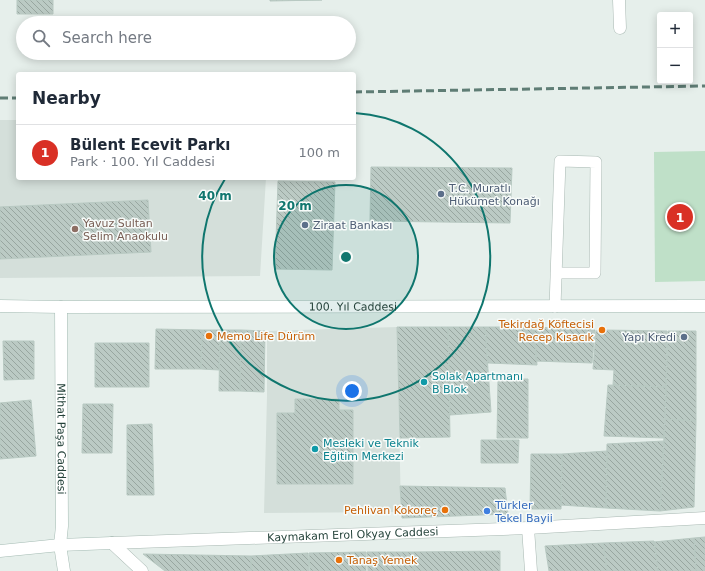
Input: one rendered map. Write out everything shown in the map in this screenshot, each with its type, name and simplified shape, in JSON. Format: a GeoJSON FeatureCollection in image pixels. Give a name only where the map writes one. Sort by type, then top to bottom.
{"type":"FeatureCollection","features":[{"type":"Feature","properties":{"kind":"street"},"geometry":{"type":"LineString","coordinates":[[619,0],[620,28]]}},
{"type":"Feature","properties":{"kind":"street","name":"100. Yıl Caddesi"},"geometry":{"type":"LineString","coordinates":[[0,306],[705,306]]}},
{"type":"Feature","properties":{"kind":"street","name":"Mithat Paşa Caddesi"},"geometry":{"type":"LineString","coordinates":[[61,307],[62,526],[60,545],[64,571]]}},
{"type":"Feature","properties":{"kind":"street","name":"Kaymakam Erol Okyay Caddesi"},"geometry":{"type":"LineString","coordinates":[[0,551],[60,545],[528,528],[705,518]]}},
{"type":"Feature","properties":{"kind":"street"},"geometry":{"type":"LineString","coordinates":[[528,528],[531,571]]}},
{"type":"Feature","properties":{"kind":"street"},"geometry":{"type":"LineString","coordinates":[[112,543],[142,571]]}},
{"type":"Feature","properties":{"kind":"lane"},"geometry":{"type":"LineString","coordinates":[[555,307],[556,273],[560,161],[596,162],[595,273],[556,273]]}},
{"type":"Feature","properties":{"kind":"shaded area"},"geometry":{"type":"Polygon","coordinates":[[[0,120],[16,120],[16,180],[266,180],[260,276],[0,278],[0,120]]]}},
{"type":"Feature","properties":{"kind":"shaded area"},"geometry":{"type":"Polygon","coordinates":[[[397,327],[401,512],[264,513],[267,331],[397,327]]]}},
{"type":"Feature","properties":{"kind":"green space"},"geometry":{"type":"Polygon","coordinates":[[[705,151],[705,281],[655,282],[654,152],[705,151]]]}},
{"type":"Feature","properties":{"kind":"building"},"geometry":{"type":"Polygon","coordinates":[[[17,0],[53,0],[53,14],[17,14],[17,0]]]}},
{"type":"Feature","properties":{"kind":"building"},"geometry":{"type":"Polygon","coordinates":[[[270,0],[322,0],[270,1],[270,0]]]}},
{"type":"Feature","properties":{"kind":"building","name":"T.C. Muratlı Hükümet Konağı"},"geometry":{"type":"Polygon","coordinates":[[[371,167],[512,168],[510,223],[370,221],[371,167]]]}},
{"type":"Feature","properties":{"kind":"building","name":"Ziraat Bankası"},"geometry":{"type":"Polygon","coordinates":[[[278,181],[335,182],[332,270],[275,269],[278,181]]]}},
{"type":"Feature","properties":{"kind":"building","name":"Yavuz Sultan Selim Anaokulu"},"geometry":{"type":"Polygon","coordinates":[[[148,200],[151,252],[0,259],[0,207],[148,200]]]}},
{"type":"Feature","properties":{"kind":"building","name":"Solak Apartmanı B Blok"},"geometry":{"type":"Polygon","coordinates":[[[397,327],[448,327],[450,437],[400,438],[397,327]]]}},
{"type":"Feature","properties":{"kind":"building"},"geometry":{"type":"Polygon","coordinates":[[[448,327],[485,327],[491,412],[450,415],[448,327]]]}},
{"type":"Feature","properties":{"kind":"building"},"geometry":{"type":"Polygon","coordinates":[[[485,327],[534,327],[537,365],[488,363],[485,327]]]}},
{"type":"Feature","properties":{"kind":"building"},"geometry":{"type":"Polygon","coordinates":[[[534,327],[595,330],[592,363],[536,361],[534,327]]]}},
{"type":"Feature","properties":{"kind":"building"},"geometry":{"type":"Polygon","coordinates":[[[156,329],[202,330],[201,369],[155,369],[156,329]]]}},
{"type":"Feature","properties":{"kind":"building"},"geometry":{"type":"Polygon","coordinates":[[[202,330],[220,330],[219,370],[201,369],[202,330]]]}},
{"type":"Feature","properties":{"kind":"building"},"geometry":{"type":"Polygon","coordinates":[[[220,330],[241,330],[240,391],[219,391],[220,330]]]}},
{"type":"Feature","properties":{"kind":"building"},"geometry":{"type":"Polygon","coordinates":[[[241,330],[265,331],[264,392],[240,391],[241,330]]]}},
{"type":"Feature","properties":{"kind":"building"},"geometry":{"type":"Polygon","coordinates":[[[596,331],[667,331],[666,387],[613,385],[614,370],[593,369],[596,331]]]}},
{"type":"Feature","properties":{"kind":"building"},"geometry":{"type":"Polygon","coordinates":[[[668,331],[696,331],[696,421],[665,419],[668,331]]]}},
{"type":"Feature","properties":{"kind":"building"},"geometry":{"type":"Polygon","coordinates":[[[3,341],[34,341],[34,379],[4,380],[3,341]]]}},
{"type":"Feature","properties":{"kind":"building"},"geometry":{"type":"Polygon","coordinates":[[[95,343],[149,343],[149,387],[95,387],[95,343]]]}},
{"type":"Feature","properties":{"kind":"building"},"geometry":{"type":"Polygon","coordinates":[[[498,379],[528,379],[528,438],[497,438],[498,379]]]}},
{"type":"Feature","properties":{"kind":"building"},"geometry":{"type":"Polygon","coordinates":[[[608,385],[666,387],[664,438],[604,436],[608,385]]]}},
{"type":"Feature","properties":{"kind":"building","name":"Mesleki ve Teknik Eğitim Merkezi"},"geometry":{"type":"Polygon","coordinates":[[[295,399],[339,399],[339,410],[353,410],[353,484],[277,484],[277,413],[295,413],[295,399]]]}},
{"type":"Feature","properties":{"kind":"building"},"geometry":{"type":"Polygon","coordinates":[[[31,400],[36,456],[0,459],[0,403],[31,400]]]}},
{"type":"Feature","properties":{"kind":"building"},"geometry":{"type":"Polygon","coordinates":[[[83,404],[113,404],[112,453],[82,453],[83,404]]]}},
{"type":"Feature","properties":{"kind":"building"},"geometry":{"type":"Polygon","coordinates":[[[665,419],[696,421],[694,507],[660,511],[665,419]]]}},
{"type":"Feature","properties":{"kind":"building"},"geometry":{"type":"Polygon","coordinates":[[[152,424],[154,495],[127,495],[127,425],[152,424]]]}},
{"type":"Feature","properties":{"kind":"building"},"geometry":{"type":"Polygon","coordinates":[[[481,440],[519,440],[518,463],[481,463],[481,440]]]}},
{"type":"Feature","properties":{"kind":"building"},"geometry":{"type":"Polygon","coordinates":[[[664,441],[660,511],[606,508],[607,444],[664,441]]]}},
{"type":"Feature","properties":{"kind":"building"},"geometry":{"type":"Polygon","coordinates":[[[607,451],[606,508],[561,505],[562,454],[607,451]]]}},
{"type":"Feature","properties":{"kind":"building"},"geometry":{"type":"Polygon","coordinates":[[[531,454],[562,454],[561,509],[530,509],[531,454]]]}},
{"type":"Feature","properties":{"kind":"building"},"geometry":{"type":"Polygon","coordinates":[[[400,486],[505,488],[508,514],[402,518],[400,486]]]}},
{"type":"Feature","properties":{"kind":"building"},"geometry":{"type":"Polygon","coordinates":[[[705,537],[705,571],[696,571],[694,538],[705,537]]]}},
{"type":"Feature","properties":{"kind":"building"},"geometry":{"type":"Polygon","coordinates":[[[694,538],[696,571],[658,571],[654,542],[694,538]]]}},
{"type":"Feature","properties":{"kind":"building"},"geometry":{"type":"Polygon","coordinates":[[[654,541],[658,571],[607,571],[603,543],[654,541]]]}},
{"type":"Feature","properties":{"kind":"building"},"geometry":{"type":"Polygon","coordinates":[[[603,543],[607,571],[549,571],[545,546],[603,543]]]}},
{"type":"Feature","properties":{"kind":"building"},"geometry":{"type":"Polygon","coordinates":[[[500,551],[500,571],[413,571],[413,552],[500,551]]]}},
{"type":"Feature","properties":{"kind":"building"},"geometry":{"type":"Polygon","coordinates":[[[366,552],[366,571],[310,571],[309,553],[366,552]]]}},
{"type":"Feature","properties":{"kind":"building"},"geometry":{"type":"Polygon","coordinates":[[[367,552],[413,552],[413,571],[368,571],[367,552]]]}},
{"type":"Feature","properties":{"kind":"building"},"geometry":{"type":"Polygon","coordinates":[[[308,553],[309,571],[251,571],[251,556],[308,553]]]}},
{"type":"Feature","properties":{"kind":"building"},"geometry":{"type":"Polygon","coordinates":[[[143,554],[251,556],[251,571],[165,571],[143,554]]]}},
{"type":"Feature","properties":{"kind":"railway"},"geometry":{"type":"LineString","coordinates":[[356,92],[705,86]]}},
{"type":"Feature","properties":{"kind":"railway"},"geometry":{"type":"LineString","coordinates":[[0,98],[16,98]]}},
{"type":"Feature","properties":{"kind":"place","name":"T.C. Muratlı Hükümet Konağı"},"geometry":{"type":"Point","coordinates":[441,194]}},
{"type":"Feature","properties":{"kind":"place","name":"Bülent Ecevit Parkı"},"geometry":{"type":"Point","coordinates":[680,217]}},
{"type":"Feature","properties":{"kind":"place","name":"Ziraat Bankası"},"geometry":{"type":"Point","coordinates":[305,225]}},
{"type":"Feature","properties":{"kind":"place","name":"Yavuz Sultan Selim Anaokulu"},"geometry":{"type":"Point","coordinates":[75,229]}},
{"type":"Feature","properties":{"kind":"place","name":"Tekirdağ Köftecisi Recep Kısacık"},"geometry":{"type":"Point","coordinates":[602,330]}},
{"type":"Feature","properties":{"kind":"place","name":"Memo Life Dürüm"},"geometry":{"type":"Point","coordinates":[209,336]}},
{"type":"Feature","properties":{"kind":"place","name":"Yapı Kredi"},"geometry":{"type":"Point","coordinates":[684,337]}},
{"type":"Feature","properties":{"kind":"place","name":"Solak Apartmanı B Blok"},"geometry":{"type":"Point","coordinates":[424,382]}},
{"type":"Feature","properties":{"kind":"place","name":"Mesleki ve Teknik Eğitim Merkezi"},"geometry":{"type":"Point","coordinates":[315,449]}},
{"type":"Feature","properties":{"kind":"place","name":"Pehlivan Kokoreç"},"geometry":{"type":"Point","coordinates":[445,510]}},
{"type":"Feature","properties":{"kind":"place","name":"Türkler Tekel Bayii"},"geometry":{"type":"Point","coordinates":[487,511]}},
{"type":"Feature","properties":{"kind":"place","name":"Tanaş Yemek"},"geometry":{"type":"Point","coordinates":[339,560]}}]}
